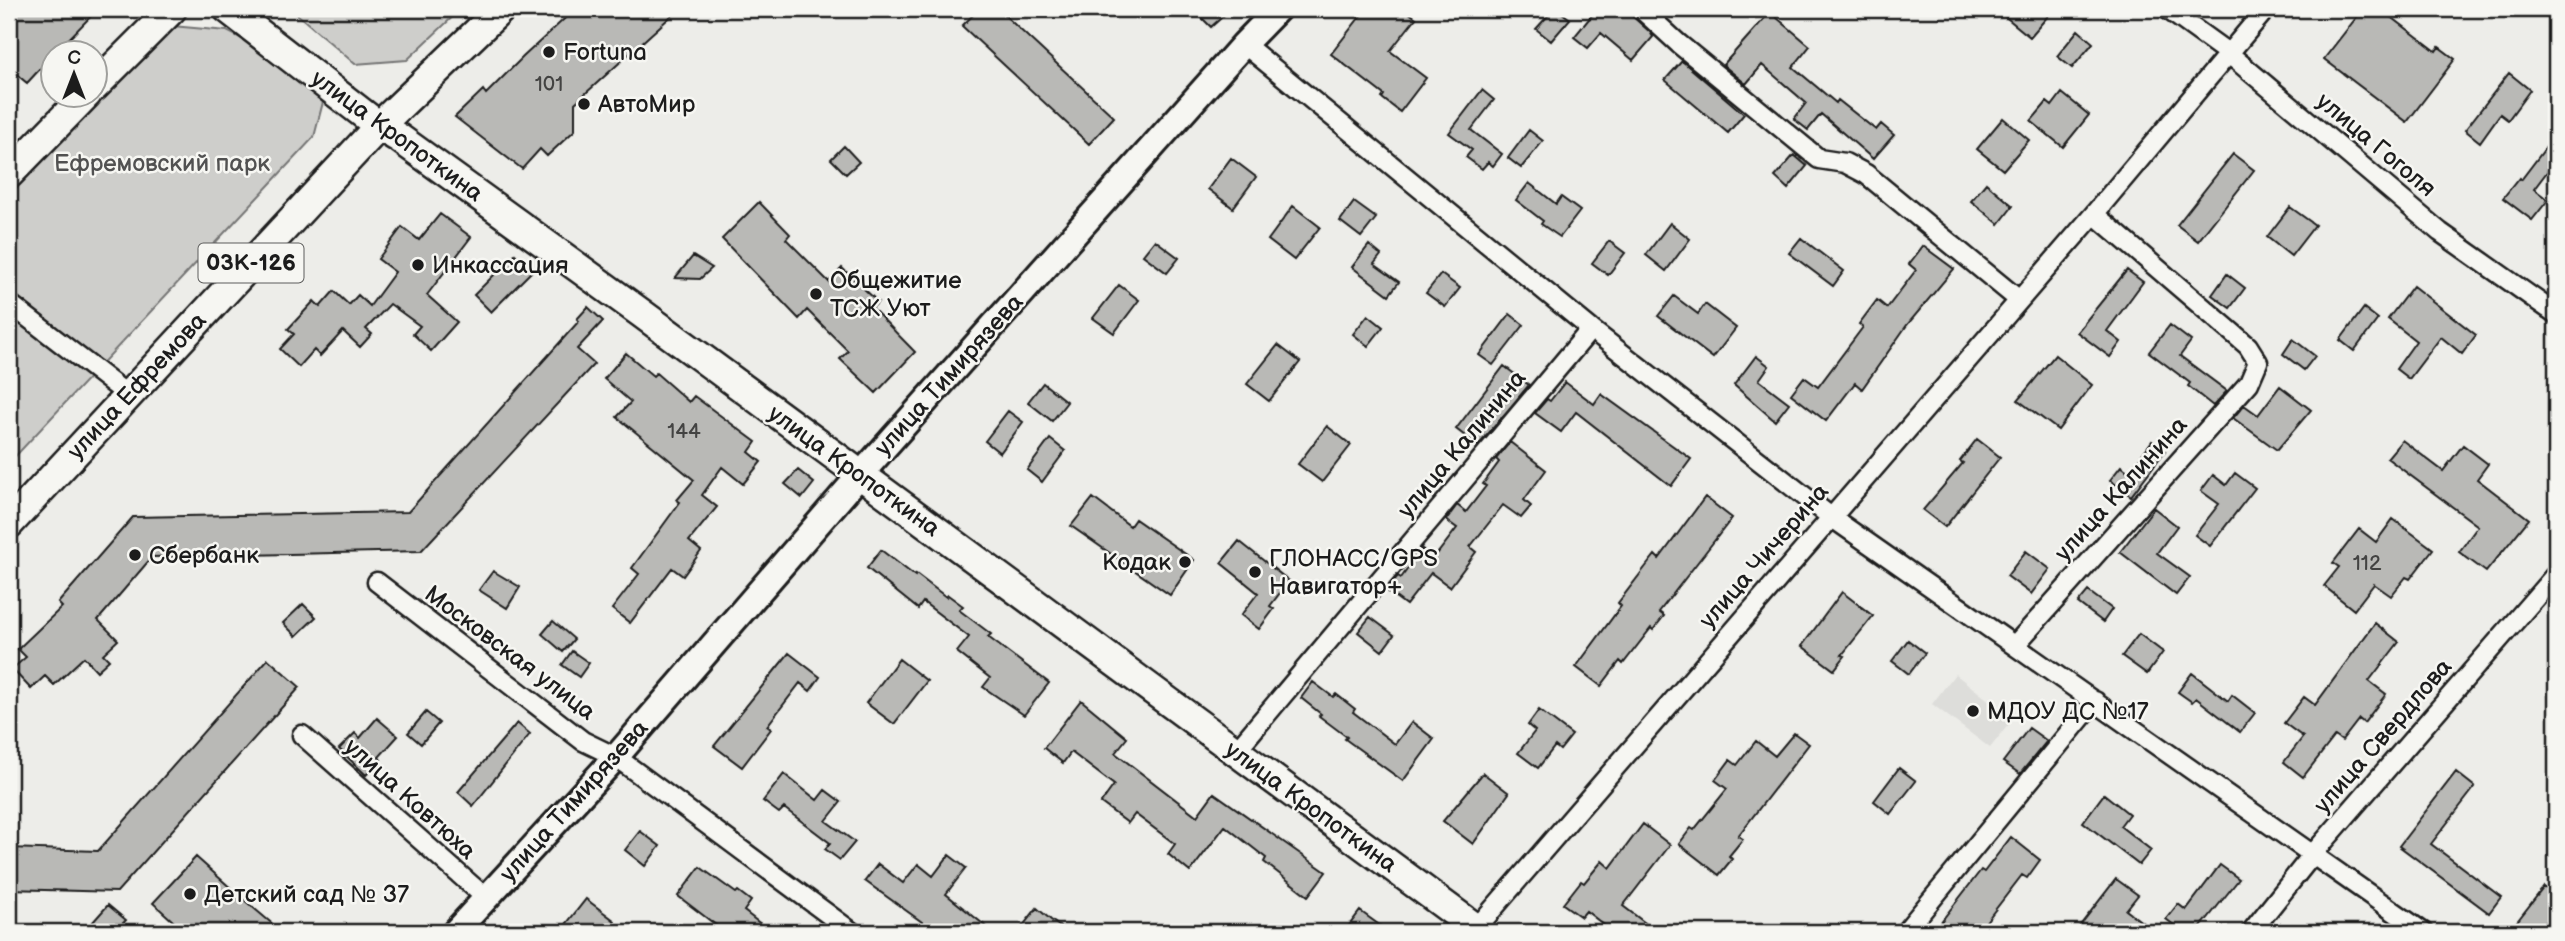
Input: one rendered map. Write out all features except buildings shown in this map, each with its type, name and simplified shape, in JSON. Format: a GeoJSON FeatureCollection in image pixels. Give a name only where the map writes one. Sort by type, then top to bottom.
{"type":"FeatureCollection","features":[{"type":"Feature","properties":{"kind":"main road"},"geometry":{"type":"LineString","coordinates":[[108,73],[172,9]]}},
{"type":"Feature","properties":{"kind":"main road","name":"улица Кропоткина"},"geometry":{"type":"LineString","coordinates":[[228,9],[379,126],[565,258],[1477,931]]}},
{"type":"Feature","properties":{"kind":"main road","name":"улица Ефремова"},"geometry":{"type":"LineString","coordinates":[[9,524],[379,126],[501,9]]}},
{"type":"Feature","properties":{"kind":"main road"},"geometry":{"type":"LineString","coordinates":[[9,174],[73,108]]}},
{"type":"Feature","properties":{"kind":"street","name":"улица Тимирязева"},"geometry":{"type":"LineString","coordinates":[[455,932],[616,757],[860,475],[1244,44],[1279,9]]}},
{"type":"Feature","properties":{"kind":"street"},"geometry":{"type":"LineString","coordinates":[[1641,9],[1679,44],[1819,159],[1845,163],[1866,174],[2019,300]]}},
{"type":"Feature","properties":{"kind":"street","name":"улица Гоголя"},"geometry":{"type":"LineString","coordinates":[[2168,9],[2228,53],[2441,232],[2556,314]]}},
{"type":"Feature","properties":{"kind":"street","name":"улица Чичерина"},"geometry":{"type":"LineString","coordinates":[[1477,931],[2094,214],[2266,9]]}},
{"type":"Feature","properties":{"kind":"street"},"geometry":{"type":"LineString","coordinates":[[1244,44],[1591,329],[1831,517],[2423,932]]}},
{"type":"Feature","properties":{"kind":"street","name":"улица Калинина"},"geometry":{"type":"LineString","coordinates":[[2015,645],[2249,383],[2258,362],[2248,345],[2094,214]]}},
{"type":"Feature","properties":{"kind":"street"},"geometry":{"type":"LineString","coordinates":[[9,303],[129,396]]}},
{"type":"Feature","properties":{"kind":"street","name":"улица Калинина"},"geometry":{"type":"LineString","coordinates":[[1235,752],[1591,329]]}},
{"type":"Feature","properties":{"kind":"street","name":"улица Свердлова"},"geometry":{"type":"LineString","coordinates":[[2251,932],[2313,854],[2556,574]]}},
{"type":"Feature","properties":{"kind":"street","name":"Московская улица"},"geometry":{"type":"LineString","coordinates":[[377,582],[583,741],[616,757],[852,932]]}},
{"type":"Feature","properties":{"kind":"street"},"geometry":{"type":"LineString","coordinates":[[1905,932],[2095,701]]}},
{"type":"Feature","properties":{"kind":"street","name":"улица Ковтюха"},"geometry":{"type":"LineString","coordinates":[[302,736],[486,898]]}},
{"type":"Feature","properties":{"kind":"shaded area","name":"МДОУ ДС №17"},"geometry":{"type":"Polygon","coordinates":[[[1955,674],[2013,719],[1990,748],[1932,704],[1955,674]]]}},
{"type":"Feature","properties":{"kind":"green space"},"geometry":{"type":"Polygon","coordinates":[[[291,9],[461,9],[407,60],[355,64],[291,9]]]}},
{"type":"Feature","properties":{"kind":"green space","name":"Ефремовский парк"},"geometry":{"type":"Polygon","coordinates":[[[161,25],[227,31],[256,46],[323,102],[314,137],[9,463],[9,191],[85,108],[108,108],[108,83],[161,25]]]}},
{"type":"Feature","properties":{"kind":"place","name":"Fortuna"},"geometry":{"type":"Point","coordinates":[549,52]}},
{"type":"Feature","properties":{"kind":"place","name":"АвтоМир"},"geometry":{"type":"Point","coordinates":[584,104]}},
{"type":"Feature","properties":{"kind":"place","name":"Инкассация"},"geometry":{"type":"Point","coordinates":[418,265]}},
{"type":"Feature","properties":{"kind":"place","name":"Общежитие ТСЖ Уют"},"geometry":{"type":"Point","coordinates":[816,294]}},
{"type":"Feature","properties":{"kind":"place","name":"Сбербанк"},"geometry":{"type":"Point","coordinates":[135,555]}},
{"type":"Feature","properties":{"kind":"place","name":"Кодак"},"geometry":{"type":"Point","coordinates":[1185,562]}},
{"type":"Feature","properties":{"kind":"place","name":"ГЛОНАСС/GPS Навигатор+"},"geometry":{"type":"Point","coordinates":[1255,572]}},
{"type":"Feature","properties":{"kind":"place","name":"МДОУ ДС №17"},"geometry":{"type":"Point","coordinates":[1973,711]}},
{"type":"Feature","properties":{"kind":"place","name":"Детский сад № 37"},"geometry":{"type":"Point","coordinates":[190,894]}}]}
